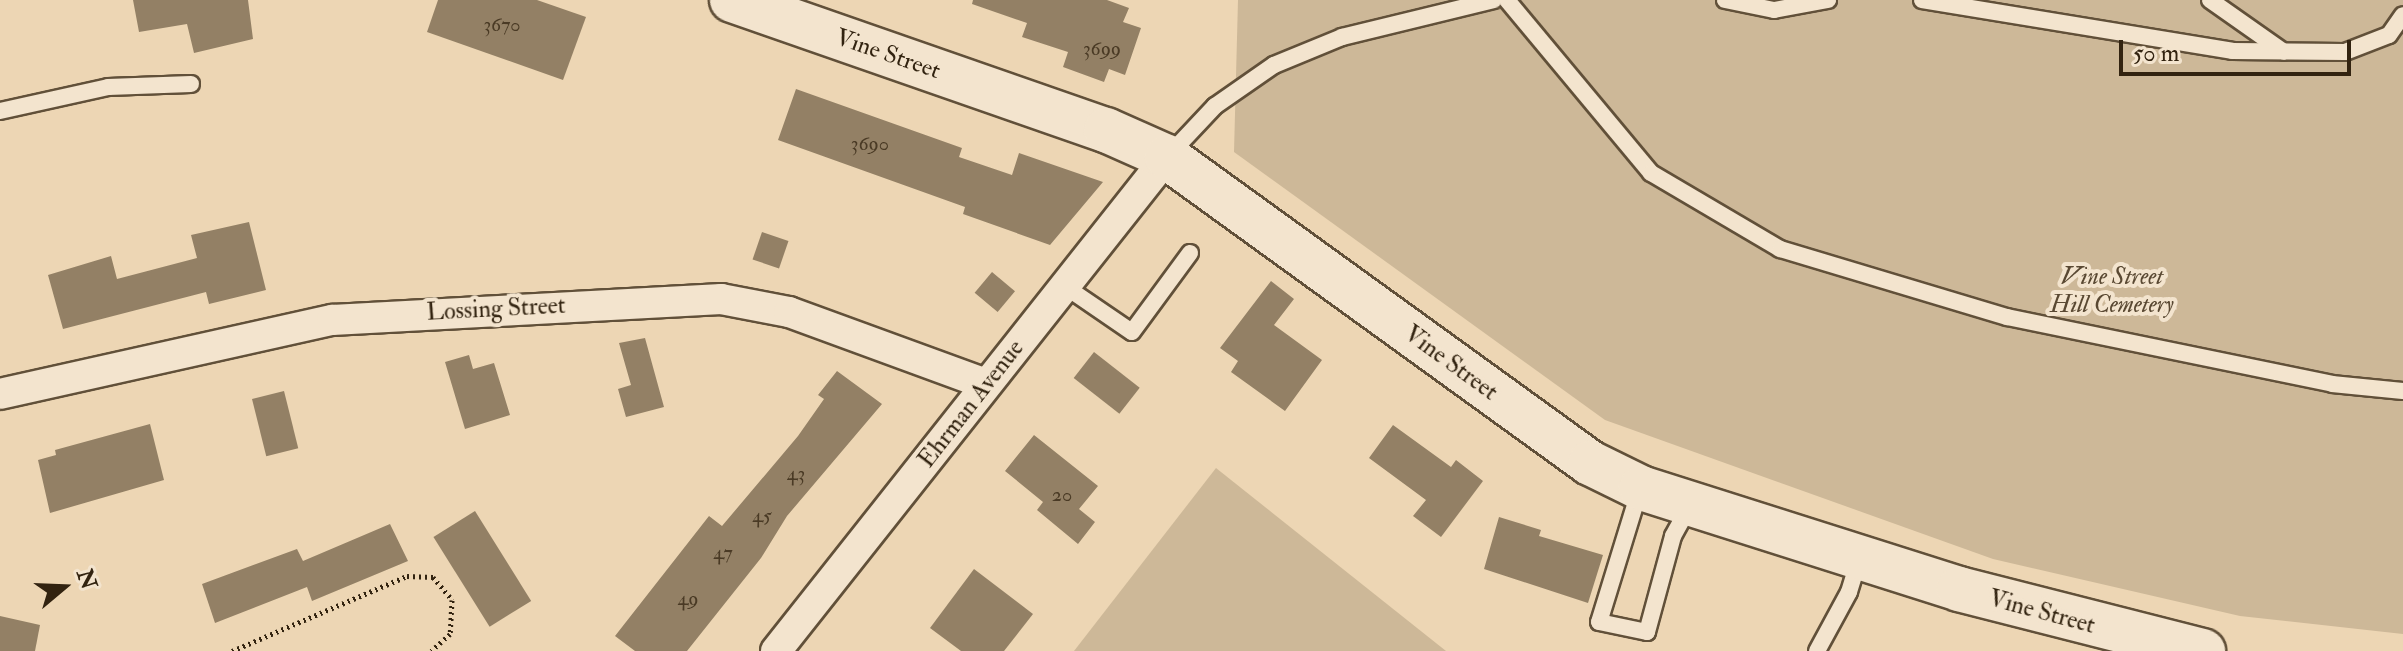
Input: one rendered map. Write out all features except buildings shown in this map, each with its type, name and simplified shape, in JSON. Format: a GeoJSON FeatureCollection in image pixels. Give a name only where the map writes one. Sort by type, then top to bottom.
{"type":"FeatureCollection","features":[{"type":"Feature","properties":{"kind":"main road","name":"Vine Street"},"geometry":{"type":"LineString","coordinates":[[732,0],[1106,130],[1167,157],[1590,463],[1641,488],[1859,558],[2081,622],[2203,651]]}},
{"type":"Feature","properties":{"kind":"street","name":"Ehrman Avenue"},"geometry":{"type":"LineString","coordinates":[[776,651],[1167,157]]}},
{"type":"Feature","properties":{"kind":"street","name":"Lossing Street"},"geometry":{"type":"LineString","coordinates":[[0,394],[332,320],[721,299],[789,312],[986,384]]}},
{"type":"Feature","properties":{"kind":"lane"},"geometry":{"type":"LineString","coordinates":[[1167,157],[1215,106],[1274,65],[1342,37],[1494,0]]}},
{"type":"Feature","properties":{"kind":"lane"},"geometry":{"type":"LineString","coordinates":[[1507,0],[1651,173],[1780,249],[2007,317],[2332,384],[2403,391]]}},
{"type":"Feature","properties":{"kind":"lane"},"geometry":{"type":"LineString","coordinates":[[1725,0],[1774,10],[1828,0]]}},
{"type":"Feature","properties":{"kind":"lane"},"geometry":{"type":"LineString","coordinates":[[1922,0],[2232,51],[2345,52],[2389,35],[2403,15]]}},
{"type":"Feature","properties":{"kind":"lane"},"geometry":{"type":"LineString","coordinates":[[2210,0],[2284,52]]}},
{"type":"Feature","properties":{"kind":"lane"},"geometry":{"type":"LineString","coordinates":[[0,111],[108,87],[191,84]]}},
{"type":"Feature","properties":{"kind":"lane"},"geometry":{"type":"LineString","coordinates":[[1063,285],[1132,332],[1190,253]]}},
{"type":"Feature","properties":{"kind":"lane"},"geometry":{"type":"LineString","coordinates":[[1641,488],[1599,622],[1647,632],[1673,536],[1690,505]]}},
{"type":"Feature","properties":{"kind":"lane"},"geometry":{"type":"LineString","coordinates":[[1817,651],[1849,592],[1859,558]]}},
{"type":"Feature","properties":{"kind":"path"},"geometry":{"type":"LineString","coordinates":[[232,651],[407,576],[433,577],[452,600],[450,634],[431,651]]}},
{"type":"Feature","properties":{"kind":"green space","name":"Vine Street Hill Cemetery"},"geometry":{"type":"Polygon","coordinates":[[[1238,0],[2403,0],[2403,634],[2240,616],[1993,559],[1605,420],[1234,152],[1238,0]]]}},
{"type":"Feature","properties":{"kind":"green space"},"geometry":{"type":"Polygon","coordinates":[[[1216,468],[1446,651],[1074,651],[1216,468]]]}}]}
